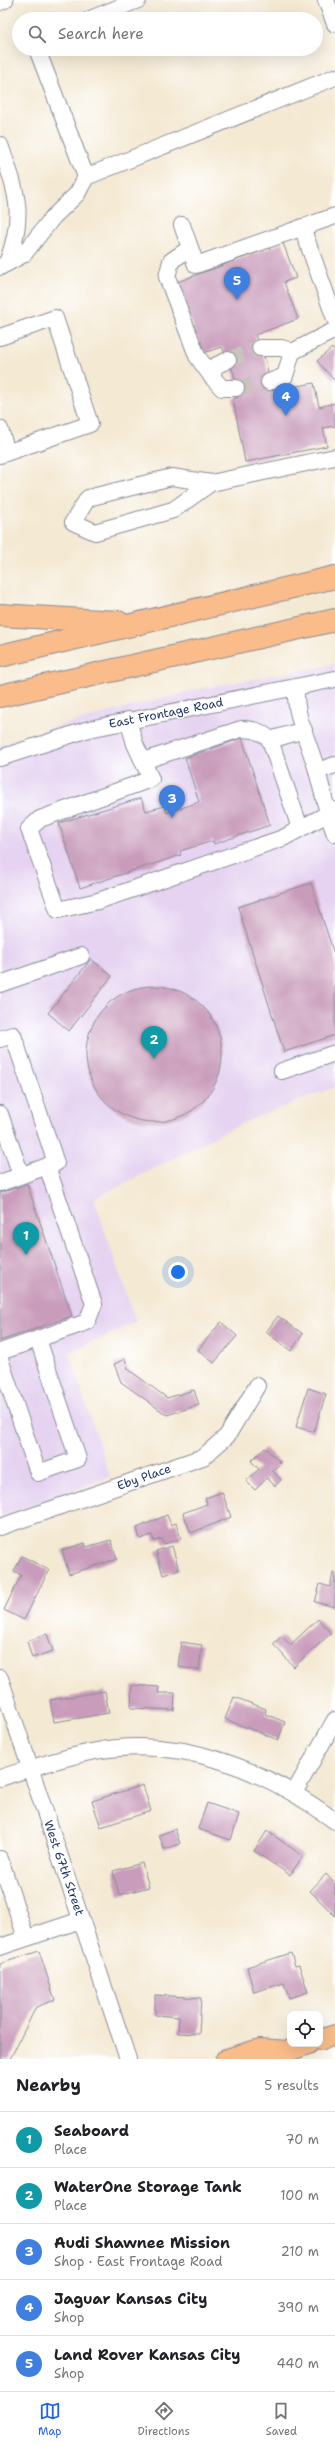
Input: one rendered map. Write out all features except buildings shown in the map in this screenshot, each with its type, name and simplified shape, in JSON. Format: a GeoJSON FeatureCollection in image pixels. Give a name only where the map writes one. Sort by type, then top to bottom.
{"type":"FeatureCollection","features":[{"type":"Feature","properties":{"kind":"highway"},"geometry":{"type":"LineString","coordinates":[[0,656],[143,624],[335,577]]}},
{"type":"Feature","properties":{"kind":"highway"},"geometry":{"type":"LineString","coordinates":[[0,615],[143,624]]}},
{"type":"Feature","properties":{"kind":"highway"},"geometry":{"type":"LineString","coordinates":[[0,696],[335,620]]}},
{"type":"Feature","properties":{"kind":"highway"},"geometry":{"type":"LineString","coordinates":[[0,710],[51,685]]}},
{"type":"Feature","properties":{"kind":"main road"},"geometry":{"type":"LineString","coordinates":[[323,2039],[335,2035]]}},
{"type":"Feature","properties":{"kind":"main road"},"geometry":{"type":"LineString","coordinates":[[226,2059],[260,2049],[284,2056],[302,2047]]}},
{"type":"Feature","properties":{"kind":"street"},"geometry":{"type":"LineString","coordinates":[[0,2],[5,0]]}},
{"type":"Feature","properties":{"kind":"street"},"geometry":{"type":"LineString","coordinates":[[108,12],[138,0]]}},
{"type":"Feature","properties":{"kind":"street"},"geometry":{"type":"LineString","coordinates":[[326,0],[335,24]]}},
{"type":"Feature","properties":{"kind":"street"},"geometry":{"type":"LineString","coordinates":[[40,56],[86,177]]}},
{"type":"Feature","properties":{"kind":"street"},"geometry":{"type":"LineString","coordinates":[[4,265],[24,254],[53,217],[77,194],[86,177],[335,77]]}},
{"type":"Feature","properties":{"kind":"street"},"geometry":{"type":"LineString","coordinates":[[0,145],[5,173],[15,187],[19,218],[17,239],[4,265]]}},
{"type":"Feature","properties":{"kind":"street"},"geometry":{"type":"LineString","coordinates":[[182,225],[196,265],[335,216]]}},
{"type":"Feature","properties":{"kind":"street"},"geometry":{"type":"LineString","coordinates":[[302,227],[335,319]]}},
{"type":"Feature","properties":{"kind":"street"},"geometry":{"type":"LineString","coordinates":[[190,248],[171,262],[167,277],[197,356],[222,388],[236,388]]}},
{"type":"Feature","properties":{"kind":"street"},"geometry":{"type":"LineString","coordinates":[[0,337],[55,318],[90,424],[4,453],[0,429]]}},
{"type":"Feature","properties":{"kind":"street"},"geometry":{"type":"LineString","coordinates":[[269,382],[285,376],[292,352],[335,330]]}},
{"type":"Feature","properties":{"kind":"street"},"geometry":{"type":"LineString","coordinates":[[260,348],[282,348],[292,352]]}},
{"type":"Feature","properties":{"kind":"street"},"geometry":{"type":"LineString","coordinates":[[212,377],[215,366],[228,360]]}},
{"type":"Feature","properties":{"kind":"street"},"geometry":{"type":"LineString","coordinates":[[211,483],[173,510],[95,532],[73,522],[88,498],[172,477],[211,483],[335,457]]}},
{"type":"Feature","properties":{"kind":"street","name":"East Frontage Road"},"geometry":{"type":"LineString","coordinates":[[0,758],[52,739],[128,720],[296,688],[335,679]]}},
{"type":"Feature","properties":{"kind":"street"},"geometry":{"type":"LineString","coordinates":[[296,688],[295,703],[331,811],[335,834]]}},
{"type":"Feature","properties":{"kind":"street"},"geometry":{"type":"LineString","coordinates":[[128,720],[134,744],[151,779],[40,819],[29,829],[58,910],[98,902],[283,838],[331,811]]}},
{"type":"Feature","properties":{"kind":"street"},"geometry":{"type":"LineString","coordinates":[[143,761],[241,729],[254,729],[270,740],[300,828]]}},
{"type":"Feature","properties":{"kind":"street"},"geometry":{"type":"LineString","coordinates":[[270,740],[304,730]]}},
{"type":"Feature","properties":{"kind":"street"},"geometry":{"type":"LineString","coordinates":[[317,771],[335,765]]}},
{"type":"Feature","properties":{"kind":"street"},"geometry":{"type":"LineString","coordinates":[[0,984],[81,956]]}},
{"type":"Feature","properties":{"kind":"street"},"geometry":{"type":"LineString","coordinates":[[0,1039],[13,1035],[56,1163],[0,1183]]}},
{"type":"Feature","properties":{"kind":"street"},"geometry":{"type":"LineString","coordinates":[[282,1071],[335,1053]]}},
{"type":"Feature","properties":{"kind":"street"},"geometry":{"type":"LineString","coordinates":[[0,1114],[21,1175]]}},
{"type":"Feature","properties":{"kind":"street"},"geometry":{"type":"LineString","coordinates":[[0,1352],[87,1322],[94,1304],[47,1166]]}},
{"type":"Feature","properties":{"kind":"street"},"geometry":{"type":"LineString","coordinates":[[0,1359],[38,1473],[78,1459],[38,1338]]}},
{"type":"Feature","properties":{"kind":"street","name":"Eby Place"},"geometry":{"type":"LineString","coordinates":[[0,1527],[203,1457],[227,1436],[257,1386]]}},
{"type":"Feature","properties":{"kind":"street","name":"West 67th Street"},"geometry":{"type":"LineString","coordinates":[[0,1678],[128,2059]]}},
{"type":"Feature","properties":{"kind":"street"},"geometry":{"type":"LineString","coordinates":[[294,1793],[335,1720]]}},
{"type":"Feature","properties":{"kind":"street"},"geometry":{"type":"LineString","coordinates":[[0,1778],[30,1768],[98,1750],[135,1748],[163,1749],[195,1754],[230,1763],[294,1793],[335,1821]]}},
{"type":"Feature","properties":{"kind":"street"},"geometry":{"type":"LineString","coordinates":[[0,1859],[26,1938]]}},
{"type":"Feature","properties":{"kind":"street"},"geometry":{"type":"LineString","coordinates":[[0,1947],[81,1920]]}},
{"type":"Feature","properties":{"kind":"shaded area"},"geometry":{"type":"Polygon","coordinates":[[[335,664],[335,1087],[242,1123],[94,1199],[136,1322],[69,1353],[110,1477],[0,1517],[0,745],[54,727],[194,690],[335,664]]]}},
{"type":"Feature","properties":{"kind":"tunnel"},"geometry":{"type":"LineString","coordinates":[[228,360],[260,348]]}},
{"type":"Feature","properties":{"kind":"tunnel"},"geometry":{"type":"LineString","coordinates":[[236,388],[269,382]]}},
{"type":"Feature","properties":{"kind":"place","name":"Land Rover Kansas City"},"geometry":{"type":"Point","coordinates":[237,300]}},
{"type":"Feature","properties":{"kind":"place","name":"Jaguar Kansas City"},"geometry":{"type":"Point","coordinates":[286,416]}},
{"type":"Feature","properties":{"kind":"place","name":"Audi Shawnee Mission"},"geometry":{"type":"Point","coordinates":[172,818]}},
{"type":"Feature","properties":{"kind":"place","name":"WaterOne Storage Tank"},"geometry":{"type":"Point","coordinates":[154,1059]}},
{"type":"Feature","properties":{"kind":"place","name":"Seaboard"},"geometry":{"type":"Point","coordinates":[26,1255]}}]}
